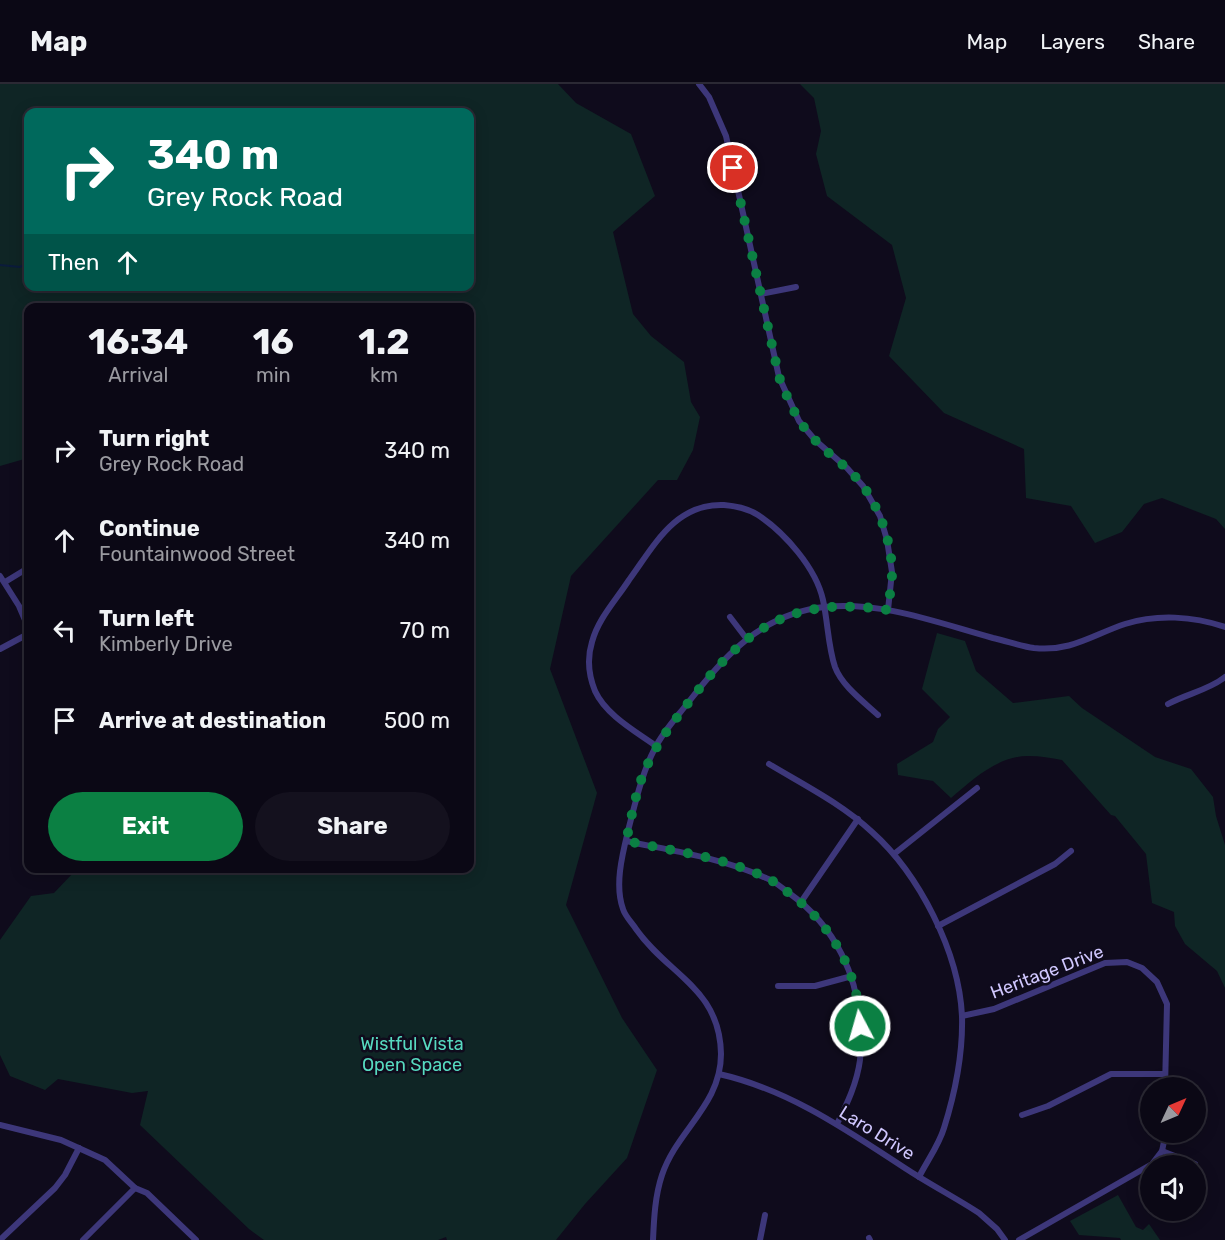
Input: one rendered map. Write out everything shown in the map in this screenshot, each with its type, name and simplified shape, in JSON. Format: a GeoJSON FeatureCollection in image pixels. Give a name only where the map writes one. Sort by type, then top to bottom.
{"type":"FeatureCollection","features":[{"type":"Feature","properties":{"kind":"street"},"geometry":{"type":"LineString","coordinates":[[699,84],[709,97],[726,136],[779,377],[792,409],[815,440],[847,468],[863,486],[880,516],[887,540],[892,572],[888,610]]}},
{"type":"Feature","properties":{"kind":"street"},"geometry":{"type":"LineString","coordinates":[[761,294],[796,287]]}},
{"type":"Feature","properties":{"kind":"street"},"geometry":{"type":"LineString","coordinates":[[656,746],[610,711],[596,693],[589,669],[591,643],[601,620],[666,529],[682,516],[710,505],[732,506],[756,513],[777,531],[811,568],[818,582],[836,669],[853,691],[878,715]]}},
{"type":"Feature","properties":{"kind":"street"},"geometry":{"type":"LineString","coordinates":[[5,582],[24,570]]}},
{"type":"Feature","properties":{"kind":"street"},"geometry":{"type":"LineString","coordinates":[[0,576],[24,619]]}},
{"type":"Feature","properties":{"kind":"street"},"geometry":{"type":"LineString","coordinates":[[653,1240],[654,1211],[662,1174],[682,1137],[708,1103],[719,1074],[721,1052],[712,1013],[703,996],[645,941],[623,910],[619,874],[642,778],[656,746],[717,666],[746,638],[781,619],[824,607],[863,606],[888,610],[1033,648],[1059,648],[1079,644],[1125,624],[1145,619],[1185,618],[1210,621],[1225,627]]}},
{"type":"Feature","properties":{"kind":"street"},"geometry":{"type":"LineString","coordinates":[[730,617],[746,638]]}},
{"type":"Feature","properties":{"kind":"street"},"geometry":{"type":"LineString","coordinates":[[0,649],[24,636]]}},
{"type":"Feature","properties":{"kind":"street"},"geometry":{"type":"LineString","coordinates":[[1168,704],[1213,685],[1225,676]]}},
{"type":"Feature","properties":{"kind":"street"},"geometry":{"type":"LineString","coordinates":[[769,764],[858,819],[894,854],[920,891],[947,949],[962,1016],[958,1070],[944,1130],[919,1177]]}},
{"type":"Feature","properties":{"kind":"street"},"geometry":{"type":"LineString","coordinates":[[894,854],[977,788]]}},
{"type":"Feature","properties":{"kind":"street"},"geometry":{"type":"LineString","coordinates":[[801,902],[858,819]]}},
{"type":"Feature","properties":{"kind":"street"},"geometry":{"type":"LineString","coordinates":[[626,841],[731,864],[769,879],[801,902],[821,921],[840,950],[852,976],[860,1009],[860,1060],[851,1095],[837,1124]]}},
{"type":"Feature","properties":{"kind":"street"},"geometry":{"type":"LineString","coordinates":[[938,926],[1055,864],[1071,851]]}},
{"type":"Feature","properties":{"kind":"street","name":"Heritage Drive"},"geometry":{"type":"LineString","coordinates":[[962,1016],[994,1009],[1105,963],[1127,962],[1142,968],[1157,982],[1167,1004],[1165,1074]]}},
{"type":"Feature","properties":{"kind":"street"},"geometry":{"type":"LineString","coordinates":[[778,986],[815,986],[852,976]]}},
{"type":"Feature","properties":{"kind":"street","name":"Laro Drive"},"geometry":{"type":"LineString","coordinates":[[719,1074],[749,1081],[778,1093],[837,1124],[979,1213],[997,1229],[1005,1240]]}},
{"type":"Feature","properties":{"kind":"street"},"geometry":{"type":"LineString","coordinates":[[1022,1115],[1048,1106],[1111,1074],[1165,1074],[1165,1077]]}},
{"type":"Feature","properties":{"kind":"street"},"geometry":{"type":"LineString","coordinates":[[0,1125],[61,1140],[105,1160],[135,1188],[147,1193],[196,1240]]}},
{"type":"Feature","properties":{"kind":"street"},"geometry":{"type":"LineString","coordinates":[[1019,1240],[1152,1164],[1162,1151],[1164,1143]]}},
{"type":"Feature","properties":{"kind":"street"},"geometry":{"type":"LineString","coordinates":[[0,1240],[55,1188],[65,1175],[79,1148]]}},
{"type":"Feature","properties":{"kind":"street"},"geometry":{"type":"LineString","coordinates":[[1162,1151],[1172,1155]]}},
{"type":"Feature","properties":{"kind":"street"},"geometry":{"type":"LineString","coordinates":[[83,1240],[135,1188]]}},
{"type":"Feature","properties":{"kind":"street"},"geometry":{"type":"LineString","coordinates":[[760,1240],[765,1215]]}},
{"type":"Feature","properties":{"kind":"green space","name":"Wistful Vista Open Space"},"geometry":{"type":"Polygon","coordinates":[[[0,84],[558,84],[576,103],[631,134],[655,196],[613,232],[633,314],[651,336],[684,362],[691,402],[700,417],[693,450],[677,480],[658,480],[571,576],[550,669],[597,793],[566,905],[622,1018],[657,1070],[627,1158],[556,1240],[447,1240],[446,1237],[438,1240],[264,1240],[249,1229],[140,1125],[148,1091],[132,1093],[58,1079],[45,1090],[10,1076],[0,1055],[0,940],[31,896],[54,893],[73,873],[474,873],[474,303],[24,303],[24,459],[0,466],[0,84]]]}},
{"type":"Feature","properties":{"kind":"green space"},"geometry":{"type":"Polygon","coordinates":[[[800,84],[1225,84],[1225,529],[1216,519],[1162,498],[1144,504],[1122,532],[1095,543],[1071,506],[1026,498],[1024,449],[944,413],[889,356],[906,298],[892,245],[827,196],[816,154],[821,131],[814,98],[800,84]]]}},
{"type":"Feature","properties":{"kind":"green space"},"geometry":{"type":"Polygon","coordinates":[[[937,633],[965,641],[976,671],[1013,703],[1069,696],[1082,708],[1155,757],[1191,769],[1213,797],[1225,845],[1225,988],[1217,971],[1185,944],[1175,926],[1174,912],[1152,903],[1146,854],[1115,816],[1111,815],[1062,760],[1029,756],[1007,760],[987,770],[951,798],[933,781],[898,775],[897,764],[933,742],[938,729],[950,717],[922,689],[937,633]]]}},
{"type":"Feature","properties":{"kind":"green space"},"geometry":{"type":"Polygon","coordinates":[[[1118,1195],[1136,1227],[1143,1230],[1149,1224],[1160,1240],[1121,1240],[1120,1238],[1079,1235],[1070,1221],[1118,1195]]]}},
{"type":"Feature","properties":{"kind":"waterway"},"geometry":{"type":"LineString","coordinates":[[0,265],[20,267],[24,264]]}},
{"type":"Feature","properties":{"kind":"route"},"geometry":{"type":"LineString","coordinates":[[733,168],[779,377],[799,421],[807,432],[847,468],[863,486],[880,516],[887,540],[892,572],[888,610],[863,606],[824,607],[781,619],[746,638],[717,666],[656,746],[642,778],[626,841],[731,864],[769,879],[801,902],[821,921],[840,950],[852,976],[860,1009],[860,1026]]}}]}
